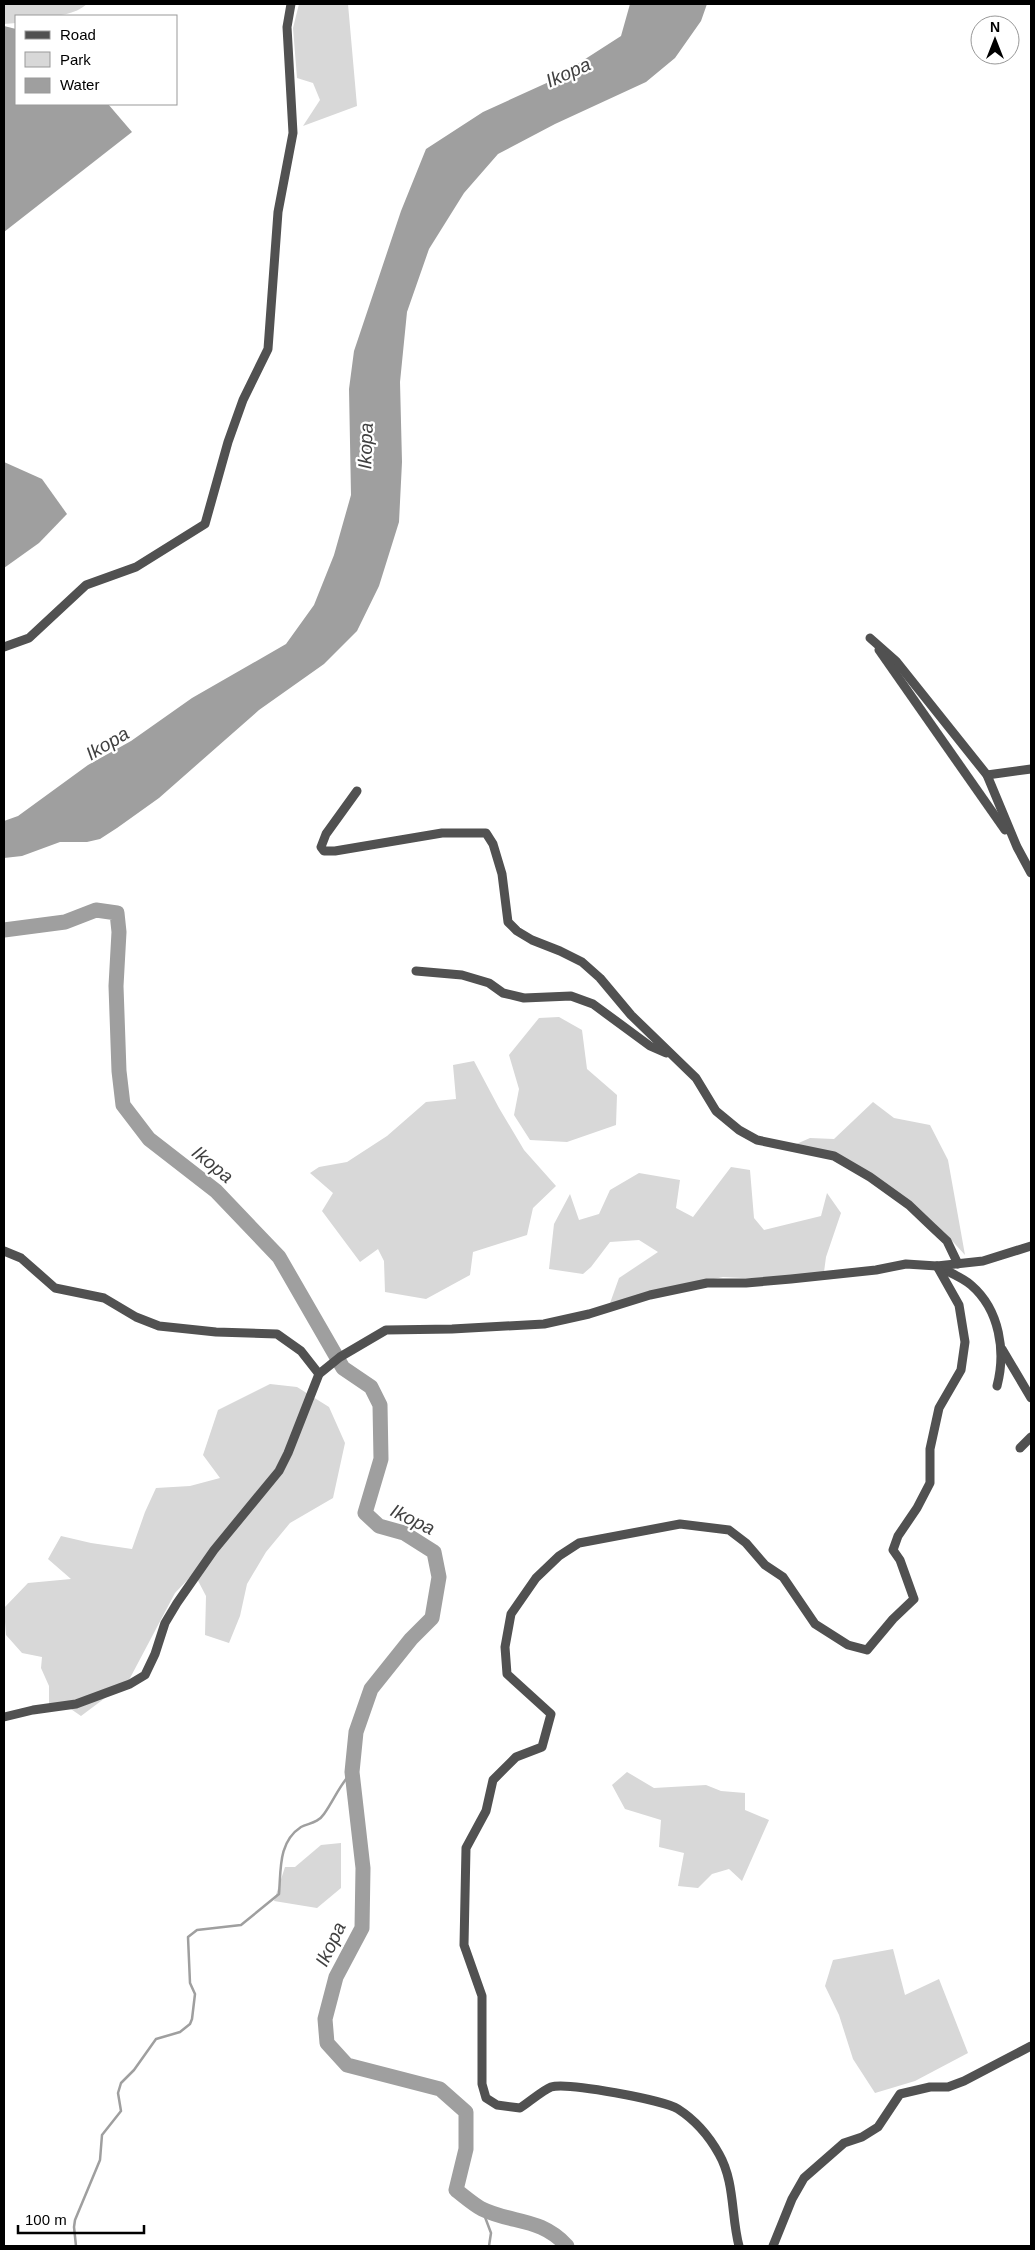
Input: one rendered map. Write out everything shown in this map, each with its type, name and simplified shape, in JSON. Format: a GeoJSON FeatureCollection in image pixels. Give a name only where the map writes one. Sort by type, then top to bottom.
{"type":"FeatureCollection","features":[{"type":"Feature","properties":{"kind":"street"},"geometry":{"type":"LineString","coordinates":[[4,648],[28,638],[86,586],[136,567],[206,524],[228,442],[243,400],[268,348],[278,212],[293,133],[287,26],[291,4]]}},
{"type":"Feature","properties":{"kind":"street"},"geometry":{"type":"LineString","coordinates":[[1017,847],[870,638],[896,661],[987,775],[1017,847],[1031,873]]}},
{"type":"Feature","properties":{"kind":"street"},"geometry":{"type":"LineString","coordinates":[[987,775],[1031,769]]}},
{"type":"Feature","properties":{"kind":"street"},"geometry":{"type":"LineString","coordinates":[[357,791],[326,834],[321,847],[324,852],[335,852],[442,833],[486,833],[493,844],[502,874],[508,922],[517,931],[532,940],[560,950],[582,962],[600,978],[631,1015],[696,1078],[716,1110],[739,1130],[757,1140],[834,1156],[870,1177],[909,1204],[947,1241],[958,1264]]}},
{"type":"Feature","properties":{"kind":"street"},"geometry":{"type":"LineString","coordinates":[[416,971],[462,974],[489,983],[503,993],[524,998],[571,996],[593,1004],[650,1046],[672,1056]]}},
{"type":"Feature","properties":{"kind":"street"},"geometry":{"type":"LineString","coordinates":[[4,1717],[33,1710],[76,1704],[130,1684],[145,1676],[155,1654],[165,1623],[177,1603],[214,1550],[279,1470],[288,1453],[320,1374],[340,1357],[386,1330],[452,1329],[544,1324],[589,1314],[650,1295],[707,1282],[746,1283],[876,1270],[906,1264],[937,1266],[958,1264],[983,1261],[1031,1246]]}},
{"type":"Feature","properties":{"kind":"street"},"geometry":{"type":"LineString","coordinates":[[4,1251],[21,1258],[55,1288],[104,1298],[136,1316],[159,1326],[216,1332],[277,1334],[300,1351],[320,1374]]}},
{"type":"Feature","properties":{"kind":"street"},"geometry":{"type":"LineString","coordinates":[[937,1266],[970,1284],[983,1297],[992,1313],[1002,1348],[1031,1398]]}},
{"type":"Feature","properties":{"kind":"street"},"geometry":{"type":"LineString","coordinates":[[739,2246],[733,2223],[732,2191],[720,2155],[698,2124],[676,2108],[634,2097],[587,2088],[551,2087],[520,2108],[497,2105],[486,2098],[482,2084],[482,1996],[464,1945],[466,1848],[486,1810],[493,1780],[516,1757],[542,1747],[551,1714],[507,1674],[505,1648],[511,1614],[536,1578],[559,1556],[579,1543],[680,1524],[729,1530],[746,1543],[765,1564],[783,1577],[815,1624],[848,1645],[867,1650],[893,1619],[914,1599],[900,1560],[893,1550],[898,1536],[917,1508],[930,1483],[930,1449],[939,1408],[961,1370],[965,1342],[959,1305],[937,1266]]}},
{"type":"Feature","properties":{"kind":"street"},"geometry":{"type":"LineString","coordinates":[[997,1386],[1002,1368],[1002,1348]]}},
{"type":"Feature","properties":{"kind":"street"},"geometry":{"type":"LineString","coordinates":[[1020,1448],[1031,1437]]}},
{"type":"Feature","properties":{"kind":"street"},"geometry":{"type":"LineString","coordinates":[[773,2246],[792,2198],[804,2178],[844,2143],[862,2137],[878,2127],[900,2094],[930,2086],[956,2084],[1031,2046]]}},
{"type":"Feature","properties":{"kind":"green space"},"geometry":{"type":"Polygon","coordinates":[[[4,4],[87,4],[72,13],[63,15],[15,15],[15,23],[4,24],[4,4]]]}},
{"type":"Feature","properties":{"kind":"green space"},"geometry":{"type":"Polygon","coordinates":[[[299,4],[348,4],[357,106],[303,126],[320,100],[313,83],[297,78],[293,28],[299,4]]]}},
{"type":"Feature","properties":{"kind":"green space"},"geometry":{"type":"Polygon","coordinates":[[[559,1017],[582,1030],[587,1069],[617,1095],[616,1125],[567,1142],[530,1140],[514,1115],[519,1089],[509,1055],[539,1018],[559,1017]]]}},
{"type":"Feature","properties":{"kind":"green space"},"geometry":{"type":"Polygon","coordinates":[[[474,1061],[524,1150],[556,1186],[533,1208],[527,1235],[473,1252],[470,1275],[426,1299],[385,1292],[384,1261],[378,1249],[360,1262],[322,1211],[333,1193],[310,1173],[319,1167],[347,1162],[387,1136],[426,1102],[456,1099],[453,1065],[474,1061]]]}},
{"type":"Feature","properties":{"kind":"green space"},"geometry":{"type":"Polygon","coordinates":[[[873,1102],[894,1118],[930,1125],[948,1160],[965,1255],[944,1232],[851,1167],[794,1145],[810,1138],[834,1139],[873,1102]]]}},
{"type":"Feature","properties":{"kind":"green space"},"geometry":{"type":"Polygon","coordinates":[[[731,1167],[750,1170],[754,1218],[764,1230],[821,1216],[827,1193],[841,1213],[826,1257],[824,1272],[763,1279],[723,1277],[670,1288],[609,1306],[619,1278],[658,1252],[639,1240],[610,1242],[591,1267],[583,1274],[549,1269],[554,1224],[570,1194],[579,1220],[599,1214],[610,1190],[639,1173],[680,1180],[676,1208],[693,1217],[731,1167]]]}},
{"type":"Feature","properties":{"kind":"green space"},"geometry":{"type":"Polygon","coordinates":[[[270,1384],[297,1387],[329,1407],[345,1443],[333,1498],[290,1523],[266,1552],[247,1584],[240,1616],[229,1643],[205,1635],[206,1596],[194,1573],[175,1593],[129,1680],[81,1716],[65,1705],[49,1704],[49,1686],[41,1668],[42,1657],[22,1653],[6,1635],[4,1608],[28,1583],[71,1579],[48,1559],[61,1536],[132,1549],[156,1488],[190,1486],[220,1478],[203,1455],[218,1410],[270,1384]]]}},
{"type":"Feature","properties":{"kind":"green space"},"geometry":{"type":"Polygon","coordinates":[[[627,1772],[654,1788],[706,1785],[721,1791],[745,1793],[745,1810],[769,1820],[742,1881],[729,1869],[712,1874],[698,1888],[678,1886],[684,1853],[659,1847],[661,1820],[625,1809],[612,1785],[627,1772]]]}},
{"type":"Feature","properties":{"kind":"green space"},"geometry":{"type":"Polygon","coordinates":[[[341,1843],[341,1888],[317,1908],[274,1901],[285,1867],[295,1867],[321,1845],[341,1843]]]}},
{"type":"Feature","properties":{"kind":"green space"},"geometry":{"type":"Polygon","coordinates":[[[893,1949],[905,1995],[939,1979],[968,2053],[915,2081],[875,2093],[853,2059],[839,2015],[825,1986],[833,1960],[893,1949]]]}},
{"type":"Feature","properties":{"kind":"water"},"geometry":{"type":"Polygon","coordinates":[[[630,4],[707,4],[701,21],[675,58],[646,82],[555,124],[498,154],[464,193],[429,249],[407,312],[400,382],[402,462],[399,522],[379,586],[357,631],[324,664],[259,710],[159,798],[100,839],[87,842],[60,842],[22,856],[4,858],[4,821],[18,816],[88,765],[131,741],[192,698],[286,644],[314,605],[334,555],[351,495],[349,389],[354,351],[401,211],[426,149],[483,112],[551,81],[621,36],[630,4]]]}},
{"type":"Feature","properties":{"kind":"water"},"geometry":{"type":"Polygon","coordinates":[[[4,26],[15,29],[15,105],[109,105],[132,132],[4,232],[4,26]]]}},
{"type":"Feature","properties":{"kind":"water"},"geometry":{"type":"Polygon","coordinates":[[[4,462],[42,479],[67,514],[39,543],[4,568],[4,462]]]}},
{"type":"Feature","properties":{"kind":"waterway","name":"Ikopa"},"geometry":{"type":"LineString","coordinates":[[4,930],[65,922],[96,910],[117,913],[119,932],[116,986],[119,1071],[123,1105],[149,1139],[216,1191],[279,1257],[343,1368],[371,1387],[380,1405],[381,1459],[365,1513],[379,1526],[404,1533],[434,1552],[439,1577],[432,1618],[411,1639],[371,1689],[356,1732],[352,1772],[363,1868],[362,1928],[336,1977],[325,2019],[327,2043],[347,2065],[440,2089],[466,2112],[466,2149],[456,2190],[482,2209],[493,2214],[526,2222],[547,2230],[567,2246]]}},
{"type":"Feature","properties":{"kind":"waterway"},"geometry":{"type":"LineString","coordinates":[[76,2246],[75,2220],[100,2160],[102,2135],[121,2111],[118,2093],[121,2083],[134,2070],[156,2039],[180,2032],[190,2024],[192,2019],[195,1994],[190,1983],[188,1937],[197,1930],[241,1925],[279,1894],[282,1857],[288,1840],[301,1827],[322,1817],[352,1772]]}},
{"type":"Feature","properties":{"kind":"waterway"},"geometry":{"type":"LineString","coordinates":[[482,2209],[491,2233],[489,2246]]}}]}
